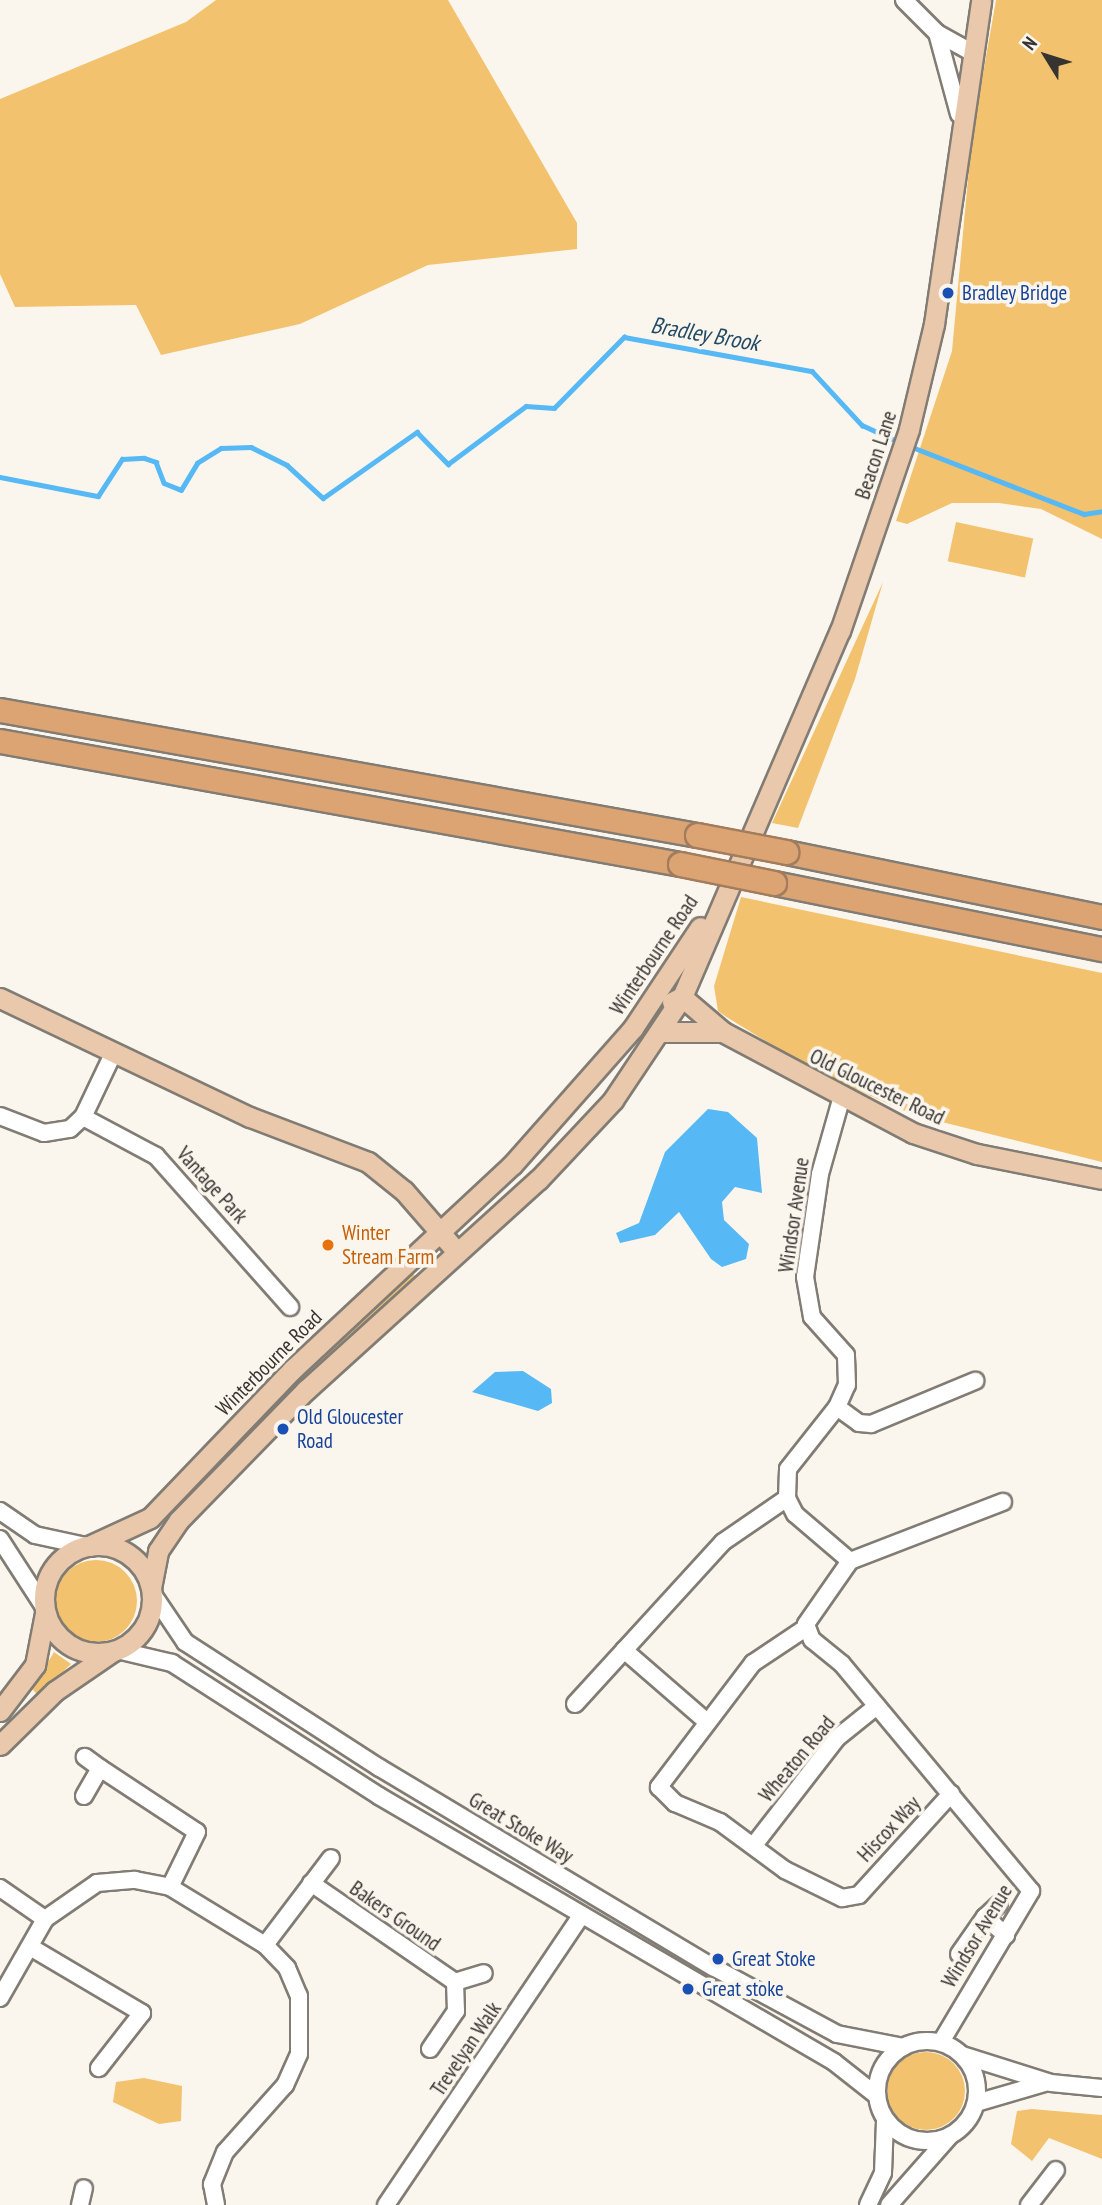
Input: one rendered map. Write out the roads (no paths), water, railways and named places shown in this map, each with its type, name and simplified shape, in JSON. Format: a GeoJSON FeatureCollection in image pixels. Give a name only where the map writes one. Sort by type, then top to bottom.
{"type":"FeatureCollection","features":[{"type":"Feature","properties":{"kind":"highway"},"geometry":{"type":"LineString","coordinates":[[0,710],[697,835],[978,889],[1102,917]]}},
{"type":"Feature","properties":{"kind":"highway"},"geometry":{"type":"LineString","coordinates":[[0,741],[680,864],[1099,949]]}},
{"type":"Feature","properties":{"kind":"highway"},"geometry":{"type":"LineString","coordinates":[[978,889],[1102,902]]}},
{"type":"Feature","properties":{"kind":"main road","name":"Beacon Lane"},"geometry":{"type":"LineString","coordinates":[[720,897],[840,631],[909,429],[934,324],[960,114],[981,0]]}},
{"type":"Feature","properties":{"kind":"main road","name":"Winterbourne Road"},"geometry":{"type":"LineString","coordinates":[[151,1591],[158,1551],[179,1520],[306,1390],[538,1181],[613,1100],[682,997],[720,897]]}},
{"type":"Feature","properties":{"kind":"main road","name":"Winterbourne Road"},"geometry":{"type":"LineString","coordinates":[[88,1546],[150,1518],[293,1369],[569,1107],[633,1028],[720,897]]}},
{"type":"Feature","properties":{"kind":"main road"},"geometry":{"type":"LineString","coordinates":[[633,1028],[682,997]]}},
{"type":"Feature","properties":{"kind":"main road","name":"Old Gloucester Road"},"geometry":{"type":"LineString","coordinates":[[682,997],[723,1032],[841,1100],[952,1147],[1102,1179]]}},
{"type":"Feature","properties":{"kind":"main road"},"geometry":{"type":"LineString","coordinates":[[0,998],[250,1117],[368,1162],[404,1191],[457,1252]]}},
{"type":"Feature","properties":{"kind":"main road","name":"Old Gloucester Road"},"geometry":{"type":"LineString","coordinates":[[659,1032],[723,1032]]}},
{"type":"Feature","properties":{"kind":"main road"},"geometry":{"type":"LineString","coordinates":[[0,1711],[41,1653],[45,1609],[58,1562],[88,1546],[122,1550],[145,1573],[151,1591],[144,1627],[55,1691],[0,1745]]}},
{"type":"Feature","properties":{"kind":"main road"},"geometry":{"type":"LineString","coordinates":[[45,1609],[71,1646],[115,1650]]}},
{"type":"Feature","properties":{"kind":"street"},"geometry":{"type":"LineString","coordinates":[[904,0],[937,33],[970,51]]}},
{"type":"Feature","properties":{"kind":"street"},"geometry":{"type":"LineString","coordinates":[[937,33],[960,114]]}},
{"type":"Feature","properties":{"kind":"street"},"geometry":{"type":"LineString","coordinates":[[0,1116],[53,1134],[83,1117],[113,1054]]}},
{"type":"Feature","properties":{"kind":"street","name":"Windsor Avenue"},"geometry":{"type":"LineString","coordinates":[[837,1407],[847,1385],[846,1355],[813,1317],[805,1277],[820,1174],[841,1100]]}},
{"type":"Feature","properties":{"kind":"street","name":"Vantage Park"},"geometry":{"type":"LineString","coordinates":[[83,1117],[156,1156],[290,1307]]}},
{"type":"Feature","properties":{"kind":"street"},"geometry":{"type":"LineString","coordinates":[[850,1561],[795,1514],[787,1498],[788,1469],[837,1407],[859,1423],[871,1423],[975,1381]]}},
{"type":"Feature","properties":{"kind":"street"},"geometry":{"type":"LineString","coordinates":[[575,1704],[723,1542],[787,1498]]}},
{"type":"Feature","properties":{"kind":"street"},"geometry":{"type":"LineString","coordinates":[[754,1845],[675,1803],[659,1787],[706,1721],[753,1663],[807,1627],[825,1590],[850,1561],[1003,1502]]}},
{"type":"Feature","properties":{"kind":"street"},"geometry":{"type":"LineString","coordinates":[[0,1511],[35,1535],[88,1546]]}},
{"type":"Feature","properties":{"kind":"street"},"geometry":{"type":"LineString","coordinates":[[0,1539],[45,1609]]}},
{"type":"Feature","properties":{"kind":"street","name":"Great Stoke Way"},"geometry":{"type":"LineString","coordinates":[[151,1591],[170,1627],[201,1654],[415,1789],[826,2028],[903,2047]]}},
{"type":"Feature","properties":{"kind":"street","name":"Windsor Avenue"},"geometry":{"type":"LineString","coordinates":[[807,1627],[923,1759],[1031,1891],[941,2042]]}},
{"type":"Feature","properties":{"kind":"street"},"geometry":{"type":"LineString","coordinates":[[115,1650],[172,1663],[581,1916],[834,2062],[877,2096]]}},
{"type":"Feature","properties":{"kind":"street"},"geometry":{"type":"LineString","coordinates":[[624,1650],[706,1721]]}},
{"type":"Feature","properties":{"kind":"street","name":"Wheaton Road"},"geometry":{"type":"LineString","coordinates":[[754,1845],[837,1738],[877,1706]]}},
{"type":"Feature","properties":{"kind":"street"},"geometry":{"type":"LineString","coordinates":[[85,1757],[197,1832],[170,1887]]}},
{"type":"Feature","properties":{"kind":"street"},"geometry":{"type":"LineString","coordinates":[[85,1796],[100,1768]]}},
{"type":"Feature","properties":{"kind":"street","name":"Hiscox Way"},"geometry":{"type":"LineString","coordinates":[[754,1845],[820,1889],[842,1898],[859,1895],[951,1794]]}},
{"type":"Feature","properties":{"kind":"street"},"geometry":{"type":"LineString","coordinates":[[265,1945],[331,1858]]}},
{"type":"Feature","properties":{"kind":"street"},"geometry":{"type":"LineString","coordinates":[[0,1998],[32,1948],[46,1919],[97,1884],[135,1880],[170,1887],[265,1945],[286,1968],[299,1996],[299,2054],[285,2085],[225,2152],[212,2184],[216,2205]]}},
{"type":"Feature","properties":{"kind":"street","name":"Bakers Ground"},"geometry":{"type":"LineString","coordinates":[[312,1883],[455,1982]]}},
{"type":"Feature","properties":{"kind":"street"},"geometry":{"type":"LineString","coordinates":[[0,1888],[46,1919]]}},
{"type":"Feature","properties":{"kind":"street"},"geometry":{"type":"LineString","coordinates":[[959,1954],[985,1917],[999,1905]]}},
{"type":"Feature","properties":{"kind":"street","name":"Trevelyan Walk"},"geometry":{"type":"LineString","coordinates":[[386,2205],[581,1916]]}},
{"type":"Feature","properties":{"kind":"street"},"geometry":{"type":"LineString","coordinates":[[985,1917],[1006,1935]]}},
{"type":"Feature","properties":{"kind":"street"},"geometry":{"type":"LineString","coordinates":[[32,1948],[142,2013],[99,2068]]}},
{"type":"Feature","properties":{"kind":"street"},"geometry":{"type":"LineString","coordinates":[[430,2049],[456,2011],[455,1982],[484,1973]]}},
{"type":"Feature","properties":{"kind":"street"},"geometry":{"type":"LineString","coordinates":[[868,2205],[888,2151],[884,2118],[877,2096],[882,2068],[903,2047],[941,2042],[962,2055],[1051,2082],[1102,2088]]}},
{"type":"Feature","properties":{"kind":"street"},"geometry":{"type":"LineString","coordinates":[[962,2055],[975,2076],[976,2103]]}},
{"type":"Feature","properties":{"kind":"street"},"geometry":{"type":"LineString","coordinates":[[889,2205],[976,2103],[1051,2082]]}},
{"type":"Feature","properties":{"kind":"street"},"geometry":{"type":"LineString","coordinates":[[884,2118],[907,2137],[928,2141],[951,2135]]}},
{"type":"Feature","properties":{"kind":"street"},"geometry":{"type":"LineString","coordinates":[[1029,2205],[1056,2170]]}},
{"type":"Feature","properties":{"kind":"water"},"geometry":{"type":"Polygon","coordinates":[[[708,1109],[728,1112],[757,1138],[762,1193],[735,1187],[722,1202],[724,1220],[749,1244],[746,1259],[722,1267],[711,1259],[679,1212],[655,1235],[620,1243],[616,1233],[639,1223],[665,1152],[708,1109]]]}},
{"type":"Feature","properties":{"kind":"water"},"geometry":{"type":"Polygon","coordinates":[[[523,1371],[551,1389],[552,1403],[538,1411],[472,1392],[495,1372],[523,1371]]]}},
{"type":"Feature","properties":{"kind":"waterway","name":"Bradley Brook"},"geometry":{"type":"LineString","coordinates":[[0,477],[98,496],[122,459],[144,458],[156,462],[164,483],[181,490],[197,463],[221,448],[251,447],[287,465],[323,498],[417,432],[448,464],[526,406],[554,408],[624,337],[812,371],[862,425],[899,442]]}},
{"type":"Feature","properties":{"kind":"waterway","name":"Bradley Brook"},"geometry":{"type":"LineString","coordinates":[[907,445],[1084,514],[1102,511]]}},
{"type":"Feature","properties":{"kind":"place","name":"Bradley Bridge"},"geometry":{"type":"Point","coordinates":[948,293]}},
{"type":"Feature","properties":{"kind":"place","name":"Winter Stream Farm"},"geometry":{"type":"Point","coordinates":[328,1245]}},
{"type":"Feature","properties":{"kind":"place","name":"Old Gloucester Road"},"geometry":{"type":"Point","coordinates":[283,1429]}},
{"type":"Feature","properties":{"kind":"place","name":"Great Stoke"},"geometry":{"type":"Point","coordinates":[718,1959]}},
{"type":"Feature","properties":{"kind":"place","name":"Great stoke"},"geometry":{"type":"Point","coordinates":[688,1989]}}]}
